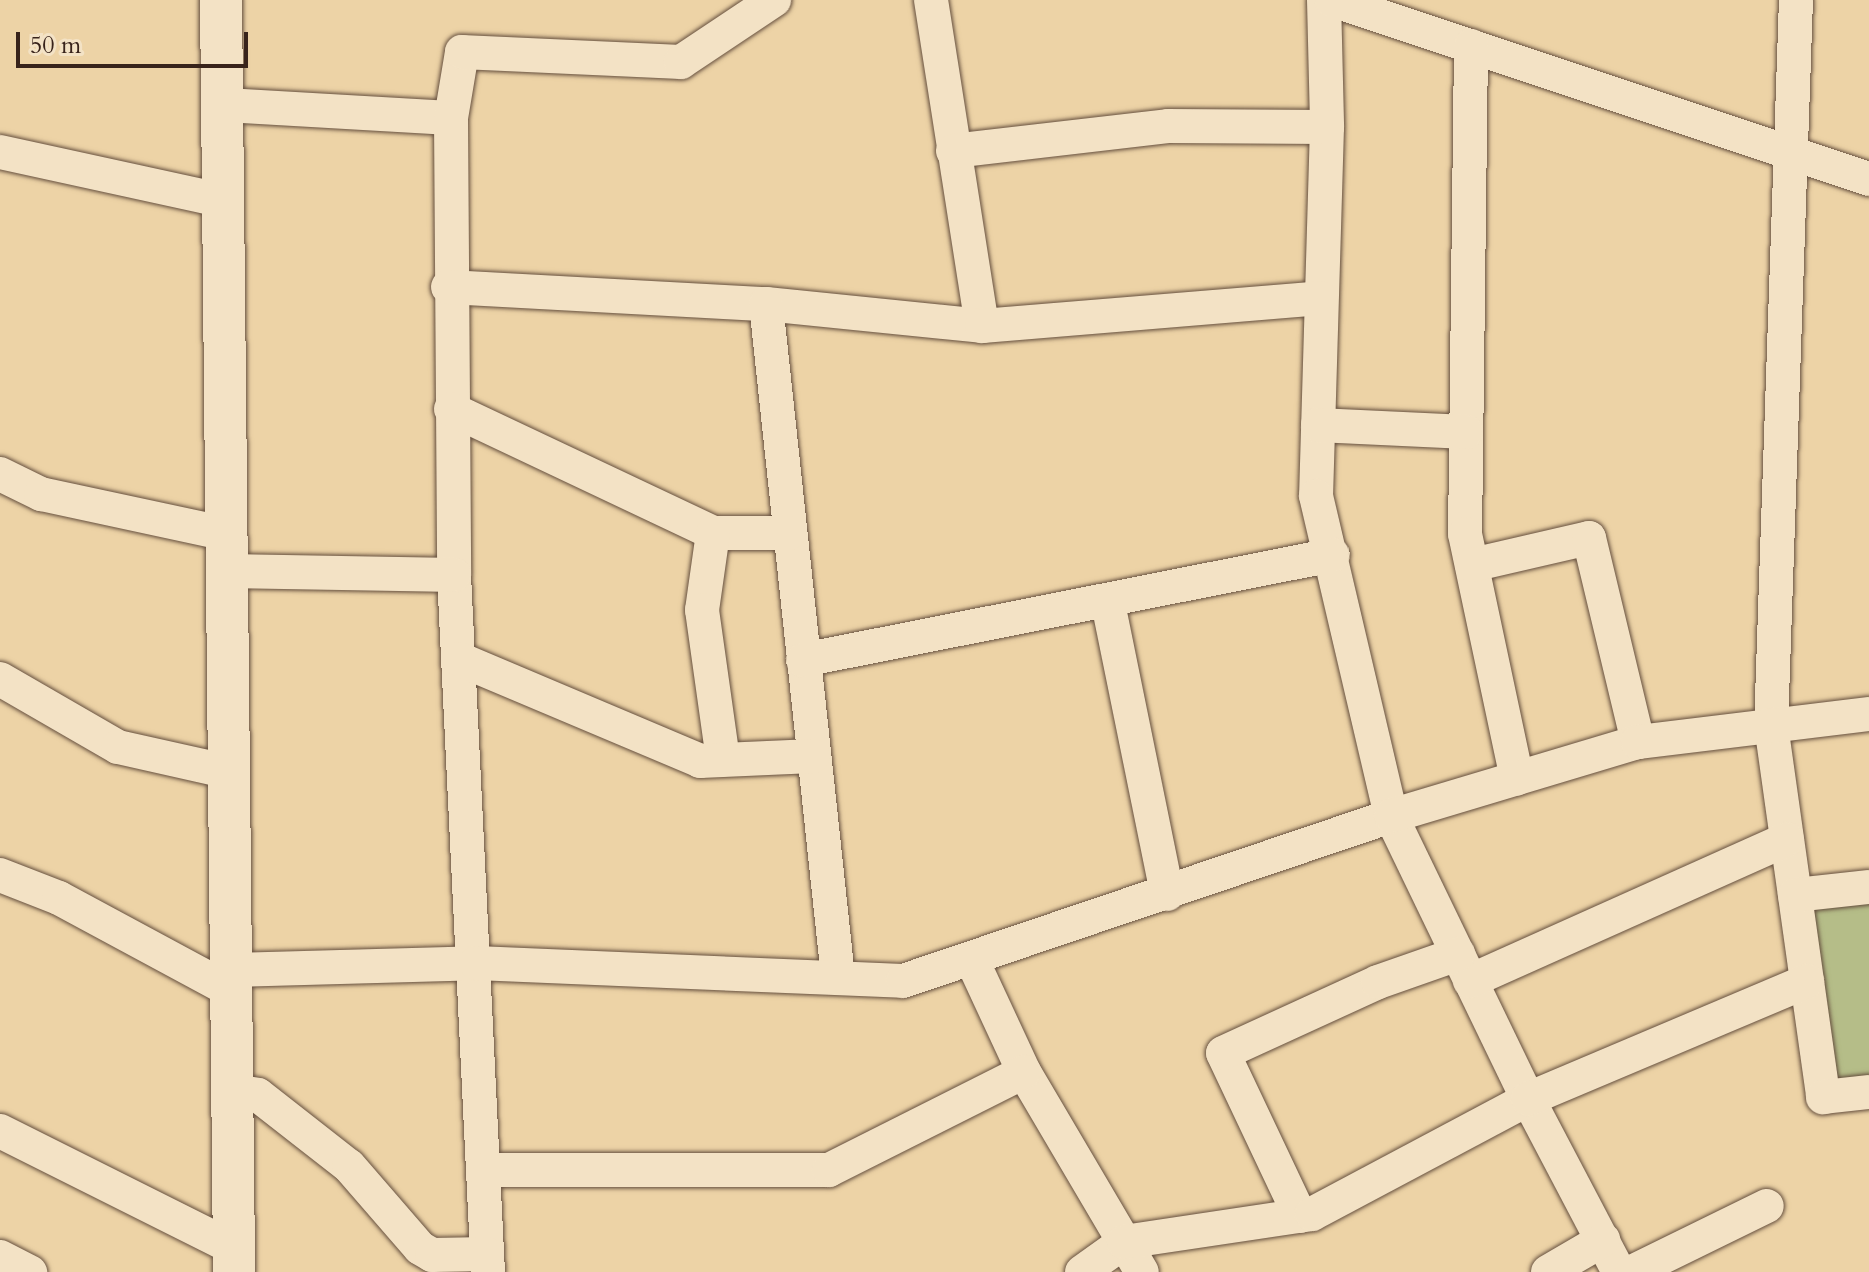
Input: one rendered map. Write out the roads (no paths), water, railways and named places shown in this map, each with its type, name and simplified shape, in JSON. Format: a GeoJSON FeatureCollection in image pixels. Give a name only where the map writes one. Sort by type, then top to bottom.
{"type":"FeatureCollection","features":[{"type":"Feature","properties":{"kind":"street"},"geometry":{"type":"LineString","coordinates":[[0,1131],[234,1260],[225,105],[221,0]]}},
{"type":"Feature","properties":{"kind":"street"},"geometry":{"type":"LineString","coordinates":[[233,1091],[258,1095],[349,1166],[420,1248],[432,1255],[487,1263],[476,963],[454,575],[448,287],[451,118],[462,52],[681,62],[774,0]]}},
{"type":"Feature","properties":{"kind":"street"},"geometry":{"type":"LineString","coordinates":[[931,0],[982,326]]}},
{"type":"Feature","properties":{"kind":"street"},"geometry":{"type":"LineString","coordinates":[[1324,0],[1327,127],[1316,496],[1333,555],[1391,816],[1528,1099],[1619,1272]]}},
{"type":"Feature","properties":{"kind":"street"},"geometry":{"type":"LineString","coordinates":[[1332,0],[1869,179]]}},
{"type":"Feature","properties":{"kind":"street"},"geometry":{"type":"LineString","coordinates":[[1796,0],[1771,725],[1823,1097],[1869,1092]]}},
{"type":"Feature","properties":{"kind":"street"},"geometry":{"type":"LineString","coordinates":[[1471,46],[1465,534],[1517,779]]}},
{"type":"Feature","properties":{"kind":"street"},"geometry":{"type":"LineString","coordinates":[[225,105],[451,118]]}},
{"type":"Feature","properties":{"kind":"street"},"geometry":{"type":"LineString","coordinates":[[953,151],[1168,126],[1327,127]]}},
{"type":"Feature","properties":{"kind":"street"},"geometry":{"type":"LineString","coordinates":[[0,152],[225,201]]}},
{"type":"Feature","properties":{"kind":"street"},"geometry":{"type":"LineString","coordinates":[[448,287],[766,304],[982,326],[1321,298]]}},
{"type":"Feature","properties":{"kind":"street"},"geometry":{"type":"LineString","coordinates":[[766,304],[838,977]]}},
{"type":"Feature","properties":{"kind":"street"},"geometry":{"type":"LineString","coordinates":[[451,409],[713,533],[789,533]]}},
{"type":"Feature","properties":{"kind":"street"},"geometry":{"type":"LineString","coordinates":[[1318,425],[1466,432]]}},
{"type":"Feature","properties":{"kind":"street"},"geometry":{"type":"LineString","coordinates":[[0,474],[55,498],[229,553],[454,575]]}},
{"type":"Feature","properties":{"kind":"street"},"geometry":{"type":"LineString","coordinates":[[713,533],[702,610],[723,760]]}},
{"type":"Feature","properties":{"kind":"street"},"geometry":{"type":"LineString","coordinates":[[1472,565],[1589,538],[1638,742]]}},
{"type":"Feature","properties":{"kind":"street"},"geometry":{"type":"LineString","coordinates":[[803,660],[1108,603],[1333,555]]}},
{"type":"Feature","properties":{"kind":"street"},"geometry":{"type":"LineString","coordinates":[[1108,603],[1167,894]]}},
{"type":"Feature","properties":{"kind":"street"},"geometry":{"type":"LineString","coordinates":[[459,659],[700,761],[813,756]]}},
{"type":"Feature","properties":{"kind":"street"},"geometry":{"type":"LineString","coordinates":[[0,679],[118,747],[230,772]]}},
{"type":"Feature","properties":{"kind":"street"},"geometry":{"type":"LineString","coordinates":[[0,875],[59,898],[232,981],[476,963],[903,981],[1391,816],[1638,742],[1869,714]]}},
{"type":"Feature","properties":{"kind":"street"},"geometry":{"type":"LineString","coordinates":[[1300,1216],[1223,1053],[1378,982],[1464,968],[1787,839]]}},
{"type":"Feature","properties":{"kind":"street"},"geometry":{"type":"LineString","coordinates":[[1795,895],[1869,887]]}},
{"type":"Feature","properties":{"kind":"street"},"geometry":{"type":"LineString","coordinates":[[972,960],[1024,1072],[1142,1272]]}},
{"type":"Feature","properties":{"kind":"street"},"geometry":{"type":"LineString","coordinates":[[1082,1272],[1124,1242],[1312,1214],[1528,1099],[1807,981]]}},
{"type":"Feature","properties":{"kind":"street"},"geometry":{"type":"LineString","coordinates":[[484,1170],[829,1170],[1024,1072]]}},
{"type":"Feature","properties":{"kind":"street"},"geometry":{"type":"LineString","coordinates":[[1632,1272],[1767,1206]]}},
{"type":"Feature","properties":{"kind":"street"},"geometry":{"type":"LineString","coordinates":[[1548,1272],[1603,1240]]}},
{"type":"Feature","properties":{"kind":"street"},"geometry":{"type":"LineString","coordinates":[[0,1257],[30,1272]]}}]}
